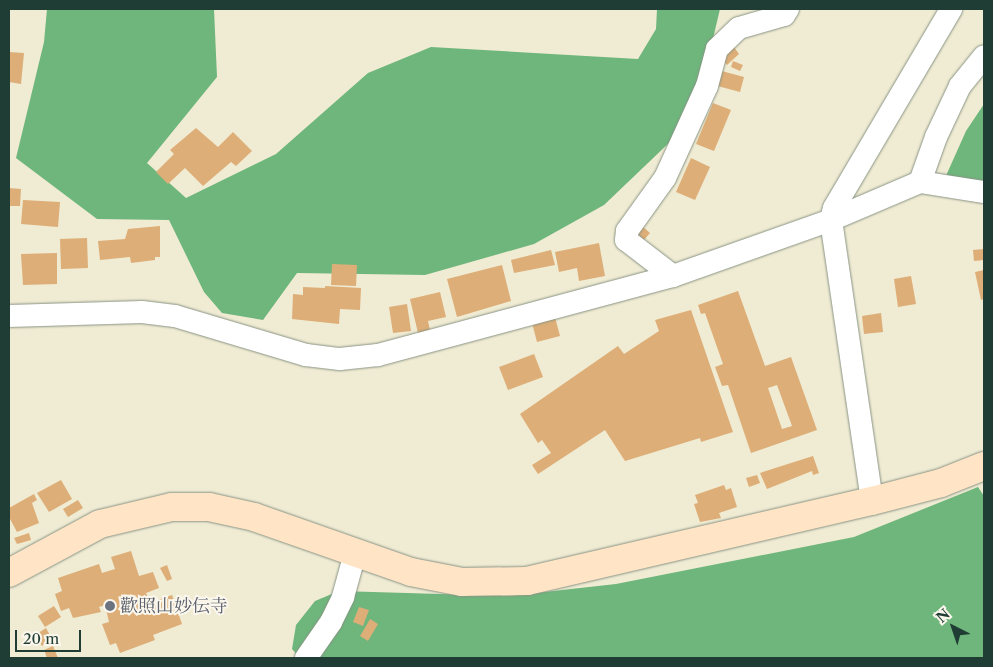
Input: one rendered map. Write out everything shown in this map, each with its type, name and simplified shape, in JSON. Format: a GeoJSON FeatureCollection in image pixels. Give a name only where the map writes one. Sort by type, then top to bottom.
{"type":"FeatureCollection","features":[{"type":"Feature","properties":{"kind":"street"},"geometry":{"type":"LineString","coordinates":[[673,276],[626,240],[627,231],[665,178],[707,86],[717,49],[739,28],[784,15],[788,9]]}},
{"type":"Feature","properties":{"kind":"street"},"geometry":{"type":"LineString","coordinates":[[872,501],[831,220],[834,208],[951,9]]}},
{"type":"Feature","properties":{"kind":"street"},"geometry":{"type":"LineString","coordinates":[[920,182],[936,137],[960,86],[984,56]]}},
{"type":"Feature","properties":{"kind":"street"},"geometry":{"type":"LineString","coordinates":[[9,316],[142,312],[174,316],[306,355],[340,359],[378,355],[673,276],[831,220],[920,182],[984,192]]}},
{"type":"Feature","properties":{"kind":"street"},"geometry":{"type":"LineString","coordinates":[[10,571],[100,524],[172,507],[209,507],[254,517],[411,572],[462,582],[527,581],[872,501],[941,483],[984,466]]}},
{"type":"Feature","properties":{"kind":"street"},"geometry":{"type":"LineString","coordinates":[[306,658],[335,613],[355,552]]}},
{"type":"Feature","properties":{"kind":"green space"},"geometry":{"type":"Polygon","coordinates":[[[47,9],[214,9],[217,77],[147,163],[186,198],[276,154],[368,73],[431,47],[638,59],[656,29],[657,9],[720,9],[694,119],[604,205],[534,244],[425,275],[297,273],[263,320],[222,313],[204,292],[169,220],[97,219],[16,158],[44,42],[47,9]]]}},
{"type":"Feature","properties":{"kind":"green space"},"geometry":{"type":"Polygon","coordinates":[[[984,104],[984,192],[945,178],[966,131],[984,104]]]}},
{"type":"Feature","properties":{"kind":"green space"},"geometry":{"type":"Polygon","coordinates":[[[978,487],[984,496],[984,658],[300,658],[292,649],[296,625],[315,601],[339,591],[508,596],[616,584],[854,537],[978,487]]]}},
{"type":"Feature","properties":{"kind":"building"},"geometry":{"type":"Polygon","coordinates":[[[734,47],[739,54],[727,65],[721,58],[734,47]]]}},
{"type":"Feature","properties":{"kind":"building"},"geometry":{"type":"Polygon","coordinates":[[[9,52],[24,53],[21,84],[9,82],[9,52]]]}},
{"type":"Feature","properties":{"kind":"building"},"geometry":{"type":"Polygon","coordinates":[[[733,61],[743,65],[740,71],[731,67],[733,61]]]}},
{"type":"Feature","properties":{"kind":"building"},"geometry":{"type":"Polygon","coordinates":[[[718,70],[744,77],[740,92],[714,85],[718,70]]]}},
{"type":"Feature","properties":{"kind":"building"},"geometry":{"type":"Polygon","coordinates":[[[713,103],[731,110],[714,151],[696,144],[713,103]]]}},
{"type":"Feature","properties":{"kind":"building"},"geometry":{"type":"Polygon","coordinates":[[[196,128],[218,147],[233,132],[252,151],[236,166],[231,162],[203,186],[185,168],[168,184],[156,172],[174,154],[170,150],[196,128]]]}},
{"type":"Feature","properties":{"kind":"building"},"geometry":{"type":"Polygon","coordinates":[[[691,158],[710,167],[695,200],[676,192],[691,158]]]}},
{"type":"Feature","properties":{"kind":"building"},"geometry":{"type":"Polygon","coordinates":[[[9,188],[21,189],[20,206],[9,206],[9,188]]]}},
{"type":"Feature","properties":{"kind":"building"},"geometry":{"type":"Polygon","coordinates":[[[23,200],[60,202],[58,227],[21,224],[23,200]]]}},
{"type":"Feature","properties":{"kind":"building"},"geometry":{"type":"Polygon","coordinates":[[[641,225],[650,233],[644,240],[635,233],[641,225]]]}},
{"type":"Feature","properties":{"kind":"building"},"geometry":{"type":"Polygon","coordinates":[[[160,226],[160,257],[155,257],[155,260],[131,263],[130,257],[100,260],[98,241],[125,239],[128,229],[160,226]]]}},
{"type":"Feature","properties":{"kind":"building"},"geometry":{"type":"Polygon","coordinates":[[[87,238],[88,268],[61,269],[60,239],[87,238]]]}},
{"type":"Feature","properties":{"kind":"building"},"geometry":{"type":"Polygon","coordinates":[[[599,243],[605,276],[579,281],[577,268],[559,272],[555,252],[599,243]]]}},
{"type":"Feature","properties":{"kind":"building"},"geometry":{"type":"Polygon","coordinates":[[[984,249],[984,260],[974,261],[973,250],[984,249]]]}},
{"type":"Feature","properties":{"kind":"building"},"geometry":{"type":"Polygon","coordinates":[[[551,250],[555,265],[514,273],[511,260],[551,250]]]}},
{"type":"Feature","properties":{"kind":"building"},"geometry":{"type":"Polygon","coordinates":[[[57,253],[57,284],[23,285],[21,254],[57,253]]]}},
{"type":"Feature","properties":{"kind":"building"},"geometry":{"type":"Polygon","coordinates":[[[332,264],[357,265],[356,286],[331,285],[332,264]]]}},
{"type":"Feature","properties":{"kind":"building"},"geometry":{"type":"Polygon","coordinates":[[[502,265],[511,301],[457,317],[447,279],[502,265]]]}},
{"type":"Feature","properties":{"kind":"building"},"geometry":{"type":"Polygon","coordinates":[[[984,270],[984,299],[981,300],[975,272],[984,270]]]}},
{"type":"Feature","properties":{"kind":"building"},"geometry":{"type":"Polygon","coordinates":[[[911,276],[916,304],[898,307],[894,279],[911,276]]]}},
{"type":"Feature","properties":{"kind":"building"},"geometry":{"type":"Polygon","coordinates":[[[325,286],[361,288],[360,310],[340,309],[339,324],[292,319],[293,294],[303,295],[303,287],[325,288],[325,286]]]}},
{"type":"Feature","properties":{"kind":"building"},"geometry":{"type":"Polygon","coordinates":[[[738,291],[765,366],[791,357],[817,430],[751,453],[728,385],[722,386],[715,367],[723,364],[705,313],[701,314],[698,305],[738,291]],[[777,385],[768,388],[782,429],[792,426],[777,385]]]}},
{"type":"Feature","properties":{"kind":"building"},"geometry":{"type":"Polygon","coordinates":[[[440,292],[446,317],[428,321],[430,330],[418,333],[410,299],[440,292]]]}},
{"type":"Feature","properties":{"kind":"building"},"geometry":{"type":"Polygon","coordinates":[[[407,304],[411,331],[393,333],[389,307],[407,304]]]}},
{"type":"Feature","properties":{"kind":"building"},"geometry":{"type":"Polygon","coordinates":[[[691,310],[733,432],[701,442],[700,438],[625,461],[605,430],[538,474],[532,465],[551,453],[542,440],[538,443],[520,414],[618,346],[624,354],[659,331],[655,320],[691,310]]]}},
{"type":"Feature","properties":{"kind":"building"},"geometry":{"type":"Polygon","coordinates":[[[881,313],[883,332],[864,334],[862,316],[881,313]]]}},
{"type":"Feature","properties":{"kind":"building"},"geometry":{"type":"Polygon","coordinates":[[[555,317],[560,336],[537,342],[532,323],[555,317]]]}},
{"type":"Feature","properties":{"kind":"building"},"geometry":{"type":"Polygon","coordinates":[[[534,354],[543,377],[508,390],[499,367],[534,354]]]}},
{"type":"Feature","properties":{"kind":"building"},"geometry":{"type":"Polygon","coordinates":[[[813,456],[819,473],[813,475],[812,471],[767,489],[760,473],[813,456]]]}},
{"type":"Feature","properties":{"kind":"building"},"geometry":{"type":"Polygon","coordinates":[[[757,475],[760,483],[749,487],[746,478],[757,475]]]}},
{"type":"Feature","properties":{"kind":"building"},"geometry":{"type":"Polygon","coordinates":[[[61,480],[72,499],[49,512],[37,493],[61,480]]]}},
{"type":"Feature","properties":{"kind":"building"},"geometry":{"type":"Polygon","coordinates":[[[724,485],[726,490],[731,488],[737,507],[719,513],[721,518],[700,522],[694,504],[698,503],[695,495],[724,485]]]}},
{"type":"Feature","properties":{"kind":"building"},"geometry":{"type":"Polygon","coordinates":[[[34,494],[37,500],[32,503],[39,523],[17,532],[9,517],[9,508],[34,494]]]}},
{"type":"Feature","properties":{"kind":"building"},"geometry":{"type":"Polygon","coordinates":[[[78,500],[83,508],[68,517],[63,509],[78,500]]]}},
{"type":"Feature","properties":{"kind":"building"},"geometry":{"type":"Polygon","coordinates":[[[29,533],[31,540],[17,544],[14,538],[29,533]]]}},
{"type":"Feature","properties":{"kind":"building"},"geometry":{"type":"Polygon","coordinates":[[[131,551],[139,576],[153,572],[159,588],[146,593],[150,603],[172,595],[182,624],[153,635],[155,640],[120,653],[116,643],[110,645],[102,624],[109,622],[105,605],[99,607],[101,612],[73,618],[69,608],[61,611],[55,594],[62,591],[58,578],[99,564],[102,573],[115,569],[111,557],[131,551]]]}},
{"type":"Feature","properties":{"kind":"building"},"geometry":{"type":"Polygon","coordinates":[[[167,565],[172,579],[167,581],[160,568],[167,565]]]}},
{"type":"Feature","properties":{"kind":"building"},"geometry":{"type":"Polygon","coordinates":[[[54,606],[61,617],[45,627],[38,616],[54,606]]]}},
{"type":"Feature","properties":{"kind":"building"},"geometry":{"type":"Polygon","coordinates":[[[359,607],[369,610],[363,626],[353,622],[359,607]]]}},
{"type":"Feature","properties":{"kind":"building"},"geometry":{"type":"Polygon","coordinates":[[[370,619],[378,624],[368,641],[360,636],[370,619]]]}},
{"type":"Feature","properties":{"kind":"building"},"geometry":{"type":"Polygon","coordinates":[[[46,628],[52,639],[42,646],[35,635],[46,628]]]}},
{"type":"Feature","properties":{"kind":"building"},"geometry":{"type":"Polygon","coordinates":[[[53,646],[58,658],[47,658],[44,650],[53,646]]]}},
{"type":"Feature","properties":{"kind":"place","name":"歡照山妙伝寺"},"geometry":{"type":"Point","coordinates":[110,606]}}]}
